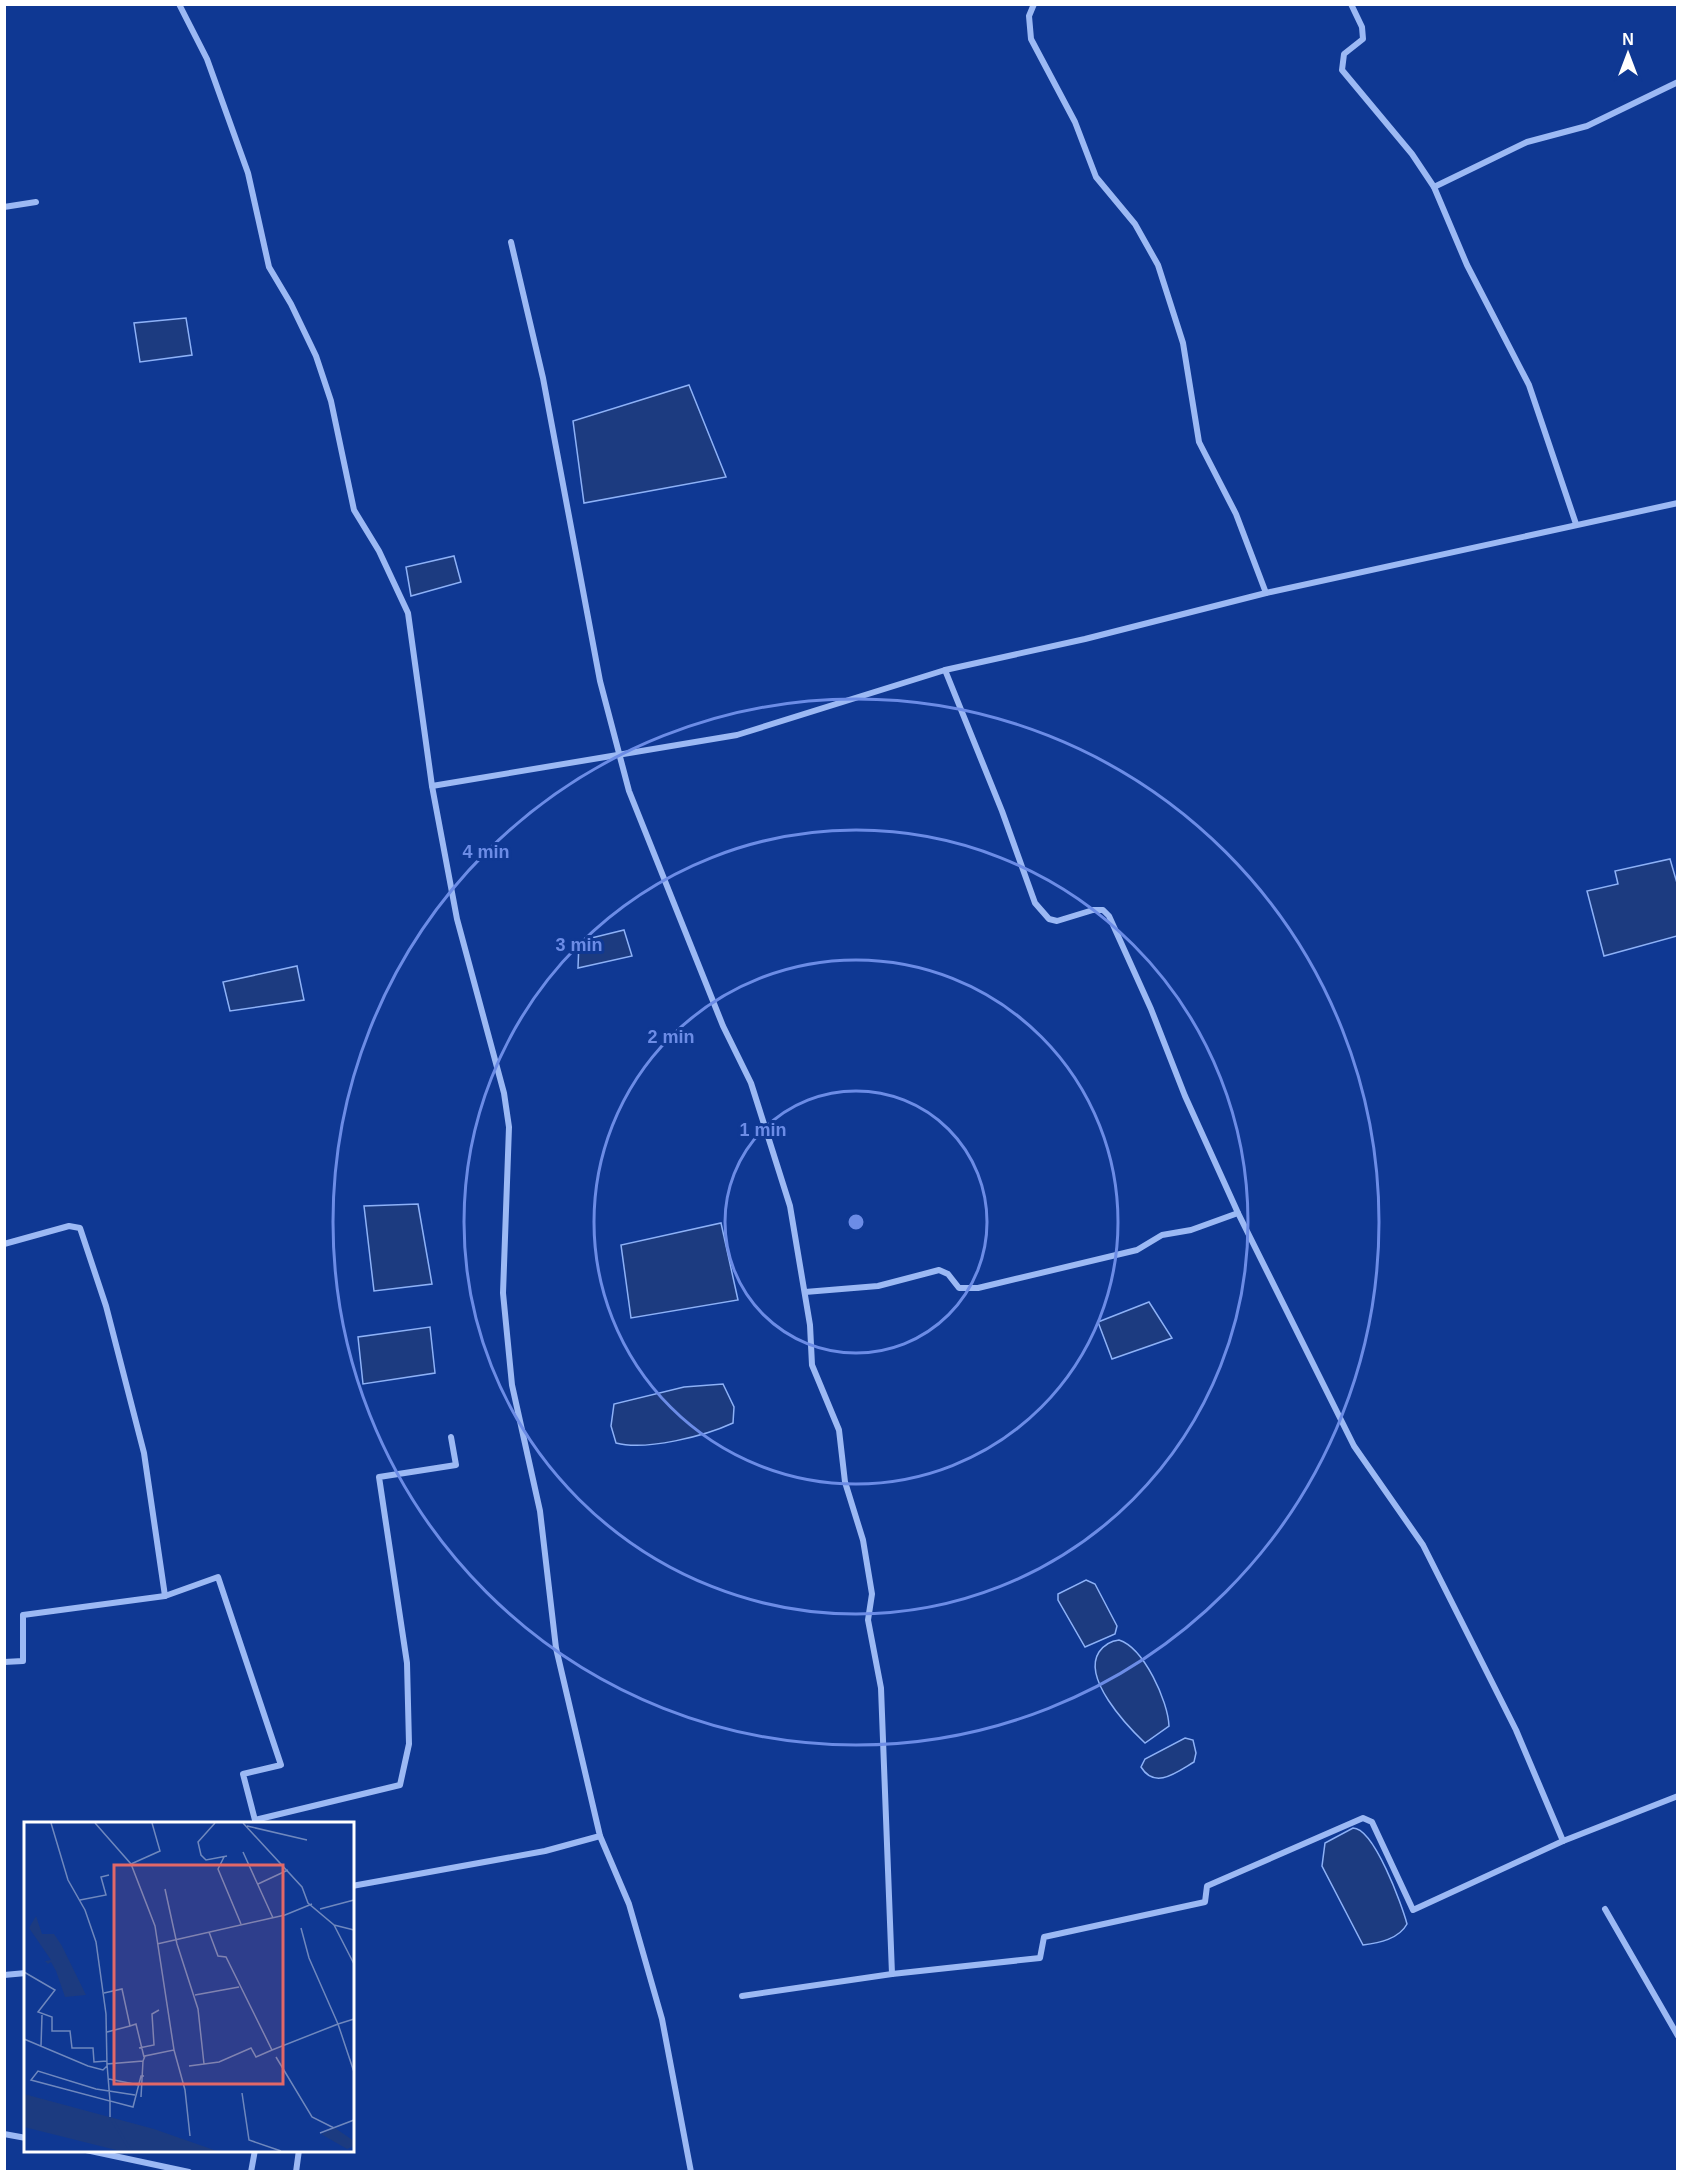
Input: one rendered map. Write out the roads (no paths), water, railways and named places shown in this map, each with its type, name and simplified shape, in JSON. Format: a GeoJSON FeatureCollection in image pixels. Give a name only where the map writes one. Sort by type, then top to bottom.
{"type":"FeatureCollection","features":[{"type":"Feature","properties":{"kind":"street"},"geometry":{"type":"LineString","coordinates":[[179,4],[207,59],[248,173],[269,267],[291,304],[316,356],[331,401],[354,510],[379,551],[408,613],[432,786],[457,919],[504,1093],[509,1127],[502,1293],[512,1385],[540,1511],[556,1648],[600,1836],[629,1905],[662,2019],[691,2172]]}},
{"type":"Feature","properties":{"kind":"street"},"geometry":{"type":"LineString","coordinates":[[1034,4],[1029,16],[1031,39],[1075,122],[1096,177],[1135,224],[1158,265],[1183,343],[1199,442],[1236,514],[1266,593]]}},
{"type":"Feature","properties":{"kind":"street"},"geometry":{"type":"LineString","coordinates":[[1351,4],[1362,27],[1363,39],[1344,54],[1342,70],[1406,146],[1434,187],[1467,265],[1528,385],[1576,524]]}},
{"type":"Feature","properties":{"kind":"street"},"geometry":{"type":"LineString","coordinates":[[1434,187],[1527,142],[1587,126],[1677,82]]}},
{"type":"Feature","properties":{"kind":"street"},"geometry":{"type":"LineString","coordinates":[[4,207],[36,202]]}},
{"type":"Feature","properties":{"kind":"street"},"geometry":{"type":"LineString","coordinates":[[511,242],[545,389],[600,681],[629,791],[723,1026],[751,1083],[790,1206],[805,1292],[812,1365],[839,1430],[845,1482],[863,1540],[872,1594],[868,1620],[881,1688],[892,1974]]}},
{"type":"Feature","properties":{"kind":"street"},"geometry":{"type":"LineString","coordinates":[[432,786],[737,735],[945,670],[1085,639],[1266,593],[1677,503]]}},
{"type":"Feature","properties":{"kind":"street"},"geometry":{"type":"LineString","coordinates":[[945,670],[1002,811],[1035,903],[1048,919],[1057,921],[1093,910],[1103,910],[1109,916],[1238,1213],[1354,1446],[1423,1545],[1516,1731],[1563,1841]]}},
{"type":"Feature","properties":{"kind":"street"},"geometry":{"type":"LineString","coordinates":[[805,1292],[878,1286],[939,1270],[948,1274],[959,1288],[978,1288],[1137,1250],[1162,1234],[1191,1230],[1238,1213]]}},
{"type":"Feature","properties":{"kind":"street"},"geometry":{"type":"LineString","coordinates":[[4,1244],[69,1226],[80,1228],[106,1305],[144,1453],[165,1596]]}},
{"type":"Feature","properties":{"kind":"street"},"geometry":{"type":"LineString","coordinates":[[4,1662],[23,1661],[22,1615],[165,1596],[218,1576],[281,1765],[243,1774],[256,1822],[400,1785],[410,1744],[407,1664],[379,1477],[456,1465],[451,1437]]}},
{"type":"Feature","properties":{"kind":"street"},"geometry":{"type":"LineString","coordinates":[[742,1996],[892,1974],[1040,1958],[1044,1937],[1205,1902],[1207,1886],[1363,1818],[1372,1822],[1413,1910],[1563,1841],[1677,1796]]}},
{"type":"Feature","properties":{"kind":"street"},"geometry":{"type":"LineString","coordinates":[[354,1886],[545,1851],[600,1836]]}},
{"type":"Feature","properties":{"kind":"street"},"geometry":{"type":"LineString","coordinates":[[1605,1909],[1677,2036]]}},
{"type":"Feature","properties":{"kind":"street"},"geometry":{"type":"LineString","coordinates":[[4,1975],[24,1973]]}},
{"type":"Feature","properties":{"kind":"street"},"geometry":{"type":"LineString","coordinates":[[4,2134],[24,2138]]}},
{"type":"Feature","properties":{"kind":"street"},"geometry":{"type":"LineString","coordinates":[[91,2152],[189,2172]]}},
{"type":"Feature","properties":{"kind":"street"},"geometry":{"type":"LineString","coordinates":[[251,2172],[255,2152]]}},
{"type":"Feature","properties":{"kind":"street"},"geometry":{"type":"LineString","coordinates":[[296,2172],[299,2152]]}},
{"type":"Feature","properties":{"kind":"water"},"geometry":{"type":"Polygon","coordinates":[[[186,318],[192,355],[140,362],[134,323],[186,318]]]}},
{"type":"Feature","properties":{"kind":"water"},"geometry":{"type":"Polygon","coordinates":[[[689,385],[726,477],[584,503],[573,421],[689,385]]]}},
{"type":"Feature","properties":{"kind":"water"},"geometry":{"type":"Polygon","coordinates":[[[454,556],[461,582],[411,596],[406,567],[454,556]]]}},
{"type":"Feature","properties":{"kind":"water"},"geometry":{"type":"Polygon","coordinates":[[[1670,859],[1677,883],[1677,936],[1604,956],[1587,891],[1618,884],[1615,871],[1670,859]]]}},
{"type":"Feature","properties":{"kind":"water"},"geometry":{"type":"Polygon","coordinates":[[[624,930],[632,956],[578,968],[579,941],[624,930]]]}},
{"type":"Feature","properties":{"kind":"water"},"geometry":{"type":"Polygon","coordinates":[[[297,966],[304,1000],[230,1011],[223,982],[297,966]]]}},
{"type":"Feature","properties":{"kind":"water"},"geometry":{"type":"Polygon","coordinates":[[[418,1204],[432,1284],[374,1291],[364,1206],[418,1204]]]}},
{"type":"Feature","properties":{"kind":"water"},"geometry":{"type":"Polygon","coordinates":[[[721,1223],[738,1300],[631,1318],[621,1245],[721,1223]]]}},
{"type":"Feature","properties":{"kind":"water"},"geometry":{"type":"Polygon","coordinates":[[[1149,1302],[1172,1338],[1112,1359],[1098,1322],[1149,1302]]]}},
{"type":"Feature","properties":{"kind":"water"},"geometry":{"type":"Polygon","coordinates":[[[430,1327],[435,1373],[363,1384],[358,1337],[430,1327]]]}},
{"type":"Feature","properties":{"kind":"water"},"geometry":{"type":"Polygon","coordinates":[[[723,1384],[734,1407],[733,1423],[707,1433],[659,1444],[616,1443],[611,1426],[614,1404],[684,1387],[723,1384]]]}},
{"type":"Feature","properties":{"kind":"water"},"geometry":{"type":"Polygon","coordinates":[[[1086,1580],[1095,1584],[1117,1626],[1115,1634],[1085,1647],[1058,1600],[1058,1594],[1086,1580]]]}},
{"type":"Feature","properties":{"kind":"water"},"geometry":{"type":"Polygon","coordinates":[[[1119,1640],[1137,1653],[1146,1664],[1168,1715],[1169,1726],[1145,1743],[1118,1713],[1096,1675],[1095,1663],[1099,1652],[1113,1641],[1119,1640]]]}},
{"type":"Feature","properties":{"kind":"water"},"geometry":{"type":"Polygon","coordinates":[[[1185,1738],[1193,1740],[1196,1753],[1194,1762],[1173,1774],[1159,1778],[1147,1774],[1141,1767],[1145,1759],[1185,1738]]]}},
{"type":"Feature","properties":{"kind":"water"},"geometry":{"type":"Polygon","coordinates":[[[1353,1828],[1361,1831],[1370,1840],[1378,1853],[1407,1924],[1394,1937],[1363,1945],[1322,1866],[1325,1843],[1353,1828]]]}}]}
